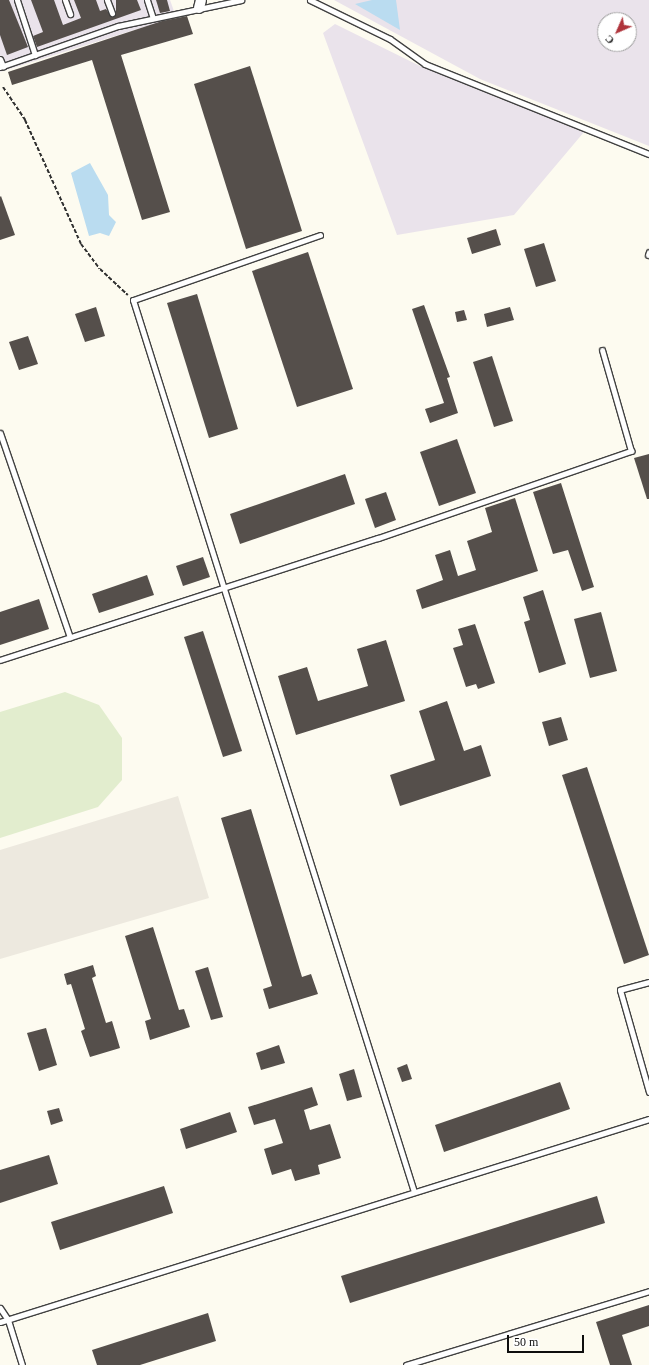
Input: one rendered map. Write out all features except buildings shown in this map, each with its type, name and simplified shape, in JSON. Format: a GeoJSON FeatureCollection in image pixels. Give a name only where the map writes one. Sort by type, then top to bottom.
{"type":"FeatureCollection","features":[{"type":"Feature","properties":{"kind":"lane"},"geometry":{"type":"LineString","coordinates":[[17,0],[35,55]]}},
{"type":"Feature","properties":{"kind":"lane"},"geometry":{"type":"LineString","coordinates":[[65,0],[70,14]]}},
{"type":"Feature","properties":{"kind":"lane"},"geometry":{"type":"LineString","coordinates":[[107,0],[112,13]]}},
{"type":"Feature","properties":{"kind":"lane"},"geometry":{"type":"LineString","coordinates":[[147,0],[153,18]]}},
{"type":"Feature","properties":{"kind":"lane"},"geometry":{"type":"LineString","coordinates":[[0,59],[2,67],[118,26],[153,18],[200,4],[241,0]]}},
{"type":"Feature","properties":{"kind":"lane"},"geometry":{"type":"LineString","coordinates":[[310,0],[390,39],[425,64],[649,154]]}},
{"type":"Feature","properties":{"kind":"lane"},"geometry":{"type":"LineString","coordinates":[[320,235],[133,300],[223,588],[280,760],[414,1192]]}},
{"type":"Feature","properties":{"kind":"lane"},"geometry":{"type":"LineString","coordinates":[[0,660],[223,588],[631,451],[602,350]]}},
{"type":"Feature","properties":{"kind":"lane"},"geometry":{"type":"LineString","coordinates":[[0,433],[70,637]]}},
{"type":"Feature","properties":{"kind":"lane"},"geometry":{"type":"LineString","coordinates":[[649,982],[620,990],[649,1092]]}},
{"type":"Feature","properties":{"kind":"lane"},"geometry":{"type":"LineString","coordinates":[[0,1322],[649,1119]]}},
{"type":"Feature","properties":{"kind":"lane"},"geometry":{"type":"LineString","coordinates":[[406,1365],[649,1291]]}},
{"type":"Feature","properties":{"kind":"lane"},"geometry":{"type":"LineString","coordinates":[[0,1308],[8,1320],[22,1365]]}},
{"type":"Feature","properties":{"kind":"path"},"geometry":{"type":"LineString","coordinates":[[3,87],[24,120],[81,244],[100,269],[133,300]]}},
{"type":"Feature","properties":{"kind":"shaded area"},"geometry":{"type":"Polygon","coordinates":[[[0,0],[170,0],[176,17],[0,72],[0,0]]]}},
{"type":"Feature","properties":{"kind":"shaded area"},"geometry":{"type":"Polygon","coordinates":[[[334,0],[649,0],[649,146],[480,79],[334,0]]]}},
{"type":"Feature","properties":{"kind":"shaded area"},"geometry":{"type":"Polygon","coordinates":[[[335,24],[424,68],[584,132],[514,215],[397,235],[323,33],[335,24]]]}},
{"type":"Feature","properties":{"kind":"shaded area"},"geometry":{"type":"Polygon","coordinates":[[[178,796],[209,898],[0,959],[0,850],[178,796]]]}},
{"type":"Feature","properties":{"kind":"green space"},"geometry":{"type":"Polygon","coordinates":[[[65,692],[99,705],[122,738],[122,780],[98,807],[0,838],[0,712],[65,692]]]}},
{"type":"Feature","properties":{"kind":"water"},"geometry":{"type":"Polygon","coordinates":[[[372,0],[396,0],[400,30],[355,4],[372,0]]]}},
{"type":"Feature","properties":{"kind":"water"},"geometry":{"type":"Polygon","coordinates":[[[90,163],[108,195],[109,215],[116,222],[109,236],[100,233],[89,236],[71,173],[90,163]]]}}]}
